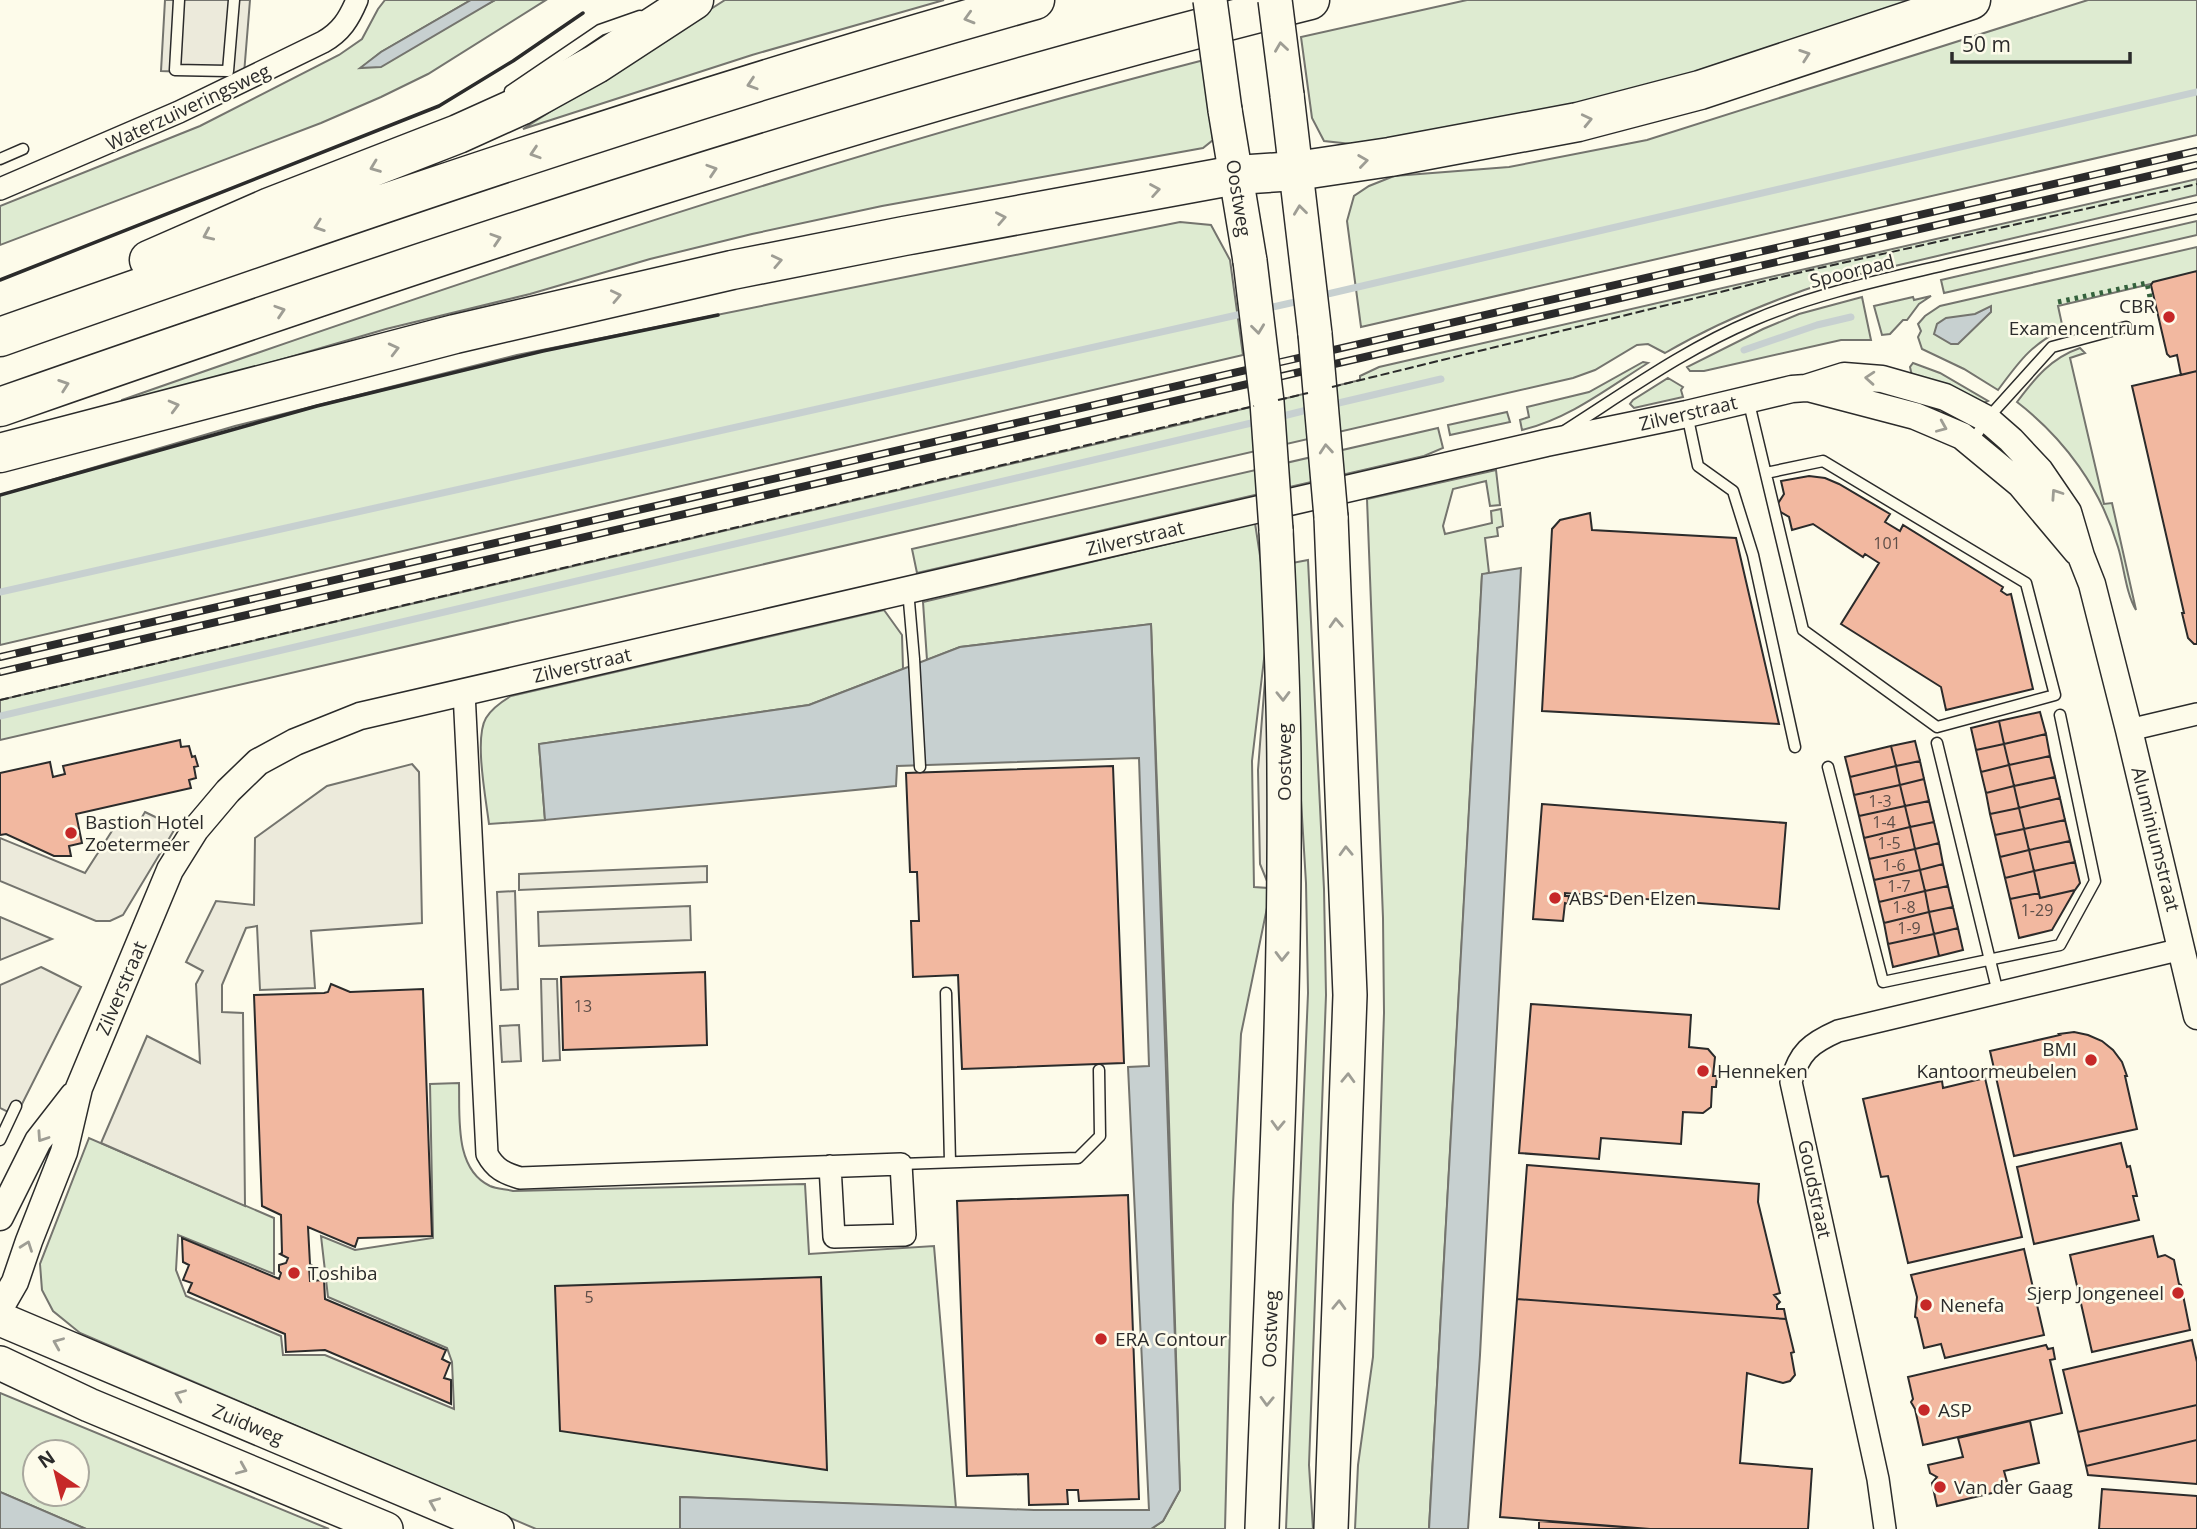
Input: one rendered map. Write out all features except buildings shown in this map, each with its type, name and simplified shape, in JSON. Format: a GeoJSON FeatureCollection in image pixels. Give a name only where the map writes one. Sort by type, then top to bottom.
{"type":"FeatureCollection","features":[{"type":"Feature","properties":{"kind":"highway"},"geometry":{"type":"LineString","coordinates":[[0,326],[270,207],[439,142],[520,106],[583,72],[694,0]]}},
{"type":"Feature","properties":{"kind":"highway"},"geometry":{"type":"LineString","coordinates":[[0,337],[247,250],[563,144],[809,65],[1035,0]]}},
{"type":"Feature","properties":{"kind":"highway"},"geometry":{"type":"LineString","coordinates":[[0,407],[515,233],[835,132],[1144,42],[1310,0]]}},
{"type":"Feature","properties":{"kind":"highway"},"geometry":{"type":"LineString","coordinates":[[0,453],[291,375],[564,307],[804,255],[1236,175],[1296,171],[1487,140],[1614,114],[1742,77],[1971,0]]}},
{"type":"Feature","properties":{"kind":"main road","name":"Oostweg"},"geometry":{"type":"LineString","coordinates":[[1210,0],[1250,261],[1267,402],[1276,530],[1283,706],[1283,891],[1278,1124],[1262,1529]]}},
{"type":"Feature","properties":{"kind":"main road"},"geometry":{"type":"LineString","coordinates":[[1275,0],[1320,382],[1331,517],[1350,995],[1331,1529]]}},
{"type":"Feature","properties":{"kind":"main road","name":"Zuidweg"},"geometry":{"type":"LineString","coordinates":[[0,1319],[497,1529]]}},
{"type":"Feature","properties":{"kind":"main road"},"geometry":{"type":"LineString","coordinates":[[0,1363],[89,1405],[386,1529]]}},
{"type":"Feature","properties":{"kind":"street","name":"Waterzuiveringsweg"},"geometry":{"type":"LineString","coordinates":[[0,189],[142,129],[333,37],[345,25],[357,0]]}},
{"type":"Feature","properties":{"kind":"street","name":"Zilverstraat"},"geometry":{"type":"LineString","coordinates":[[0,1308],[15,1282],[64,1152],[79,1088],[170,870],[195,830],[228,791],[258,762],[295,742],[360,716],[1546,443],[1792,389],[1807,388],[1844,376],[1881,379],[1945,397],[1987,419],[2040,471],[2068,512],[2092,584],[2129,730]]}},
{"type":"Feature","properties":{"kind":"street","name":"Zilverstraat"},"geometry":{"type":"LineString","coordinates":[[1807,388],[1915,416],[1962,436],[2020,484],[2081,556]]}},
{"type":"Feature","properties":{"kind":"street"},"geometry":{"type":"LineString","coordinates":[[464,692],[487,1154],[494,1167],[520,1178],[830,1166],[901,1164],[905,1235],[834,1237],[830,1166]]}},
{"type":"Feature","properties":{"kind":"street"},"geometry":{"type":"LineString","coordinates":[[2129,730],[2197,714]]}},
{"type":"Feature","properties":{"kind":"street","name":"Aluminiumstraat"},"geometry":{"type":"LineString","coordinates":[[2129,730],[2190,947],[2197,1016]]}},
{"type":"Feature","properties":{"kind":"street","name":"Goudstraat"},"geometry":{"type":"LineString","coordinates":[[1885,1529],[1878,1479],[1791,1082],[1795,1067],[1804,1052],[1818,1040],[1838,1031],[2190,947]]}},
{"type":"Feature","properties":{"kind":"street","name":"Zilverstraat"},"geometry":{"type":"LineString","coordinates":[[0,1217],[38,1141],[79,1088]]}},
{"type":"Feature","properties":{"kind":"lane"},"geometry":{"type":"LineString","coordinates":[[179,0],[175,70],[228,71],[234,0]]}},
{"type":"Feature","properties":{"kind":"lane"},"geometry":{"type":"LineString","coordinates":[[502,97],[600,30],[688,0]]}},
{"type":"Feature","properties":{"kind":"lane"},"geometry":{"type":"LineString","coordinates":[[439,142],[481,112]]}},
{"type":"Feature","properties":{"kind":"lane"},"geometry":{"type":"LineString","coordinates":[[0,159],[23,149]]}},
{"type":"Feature","properties":{"kind":"lane","name":"Spoorpad"},"geometry":{"type":"LineString","coordinates":[[1546,443],[1691,351],[1754,320],[1796,304],[1918,272],[2197,208]]}},
{"type":"Feature","properties":{"kind":"lane"},"geometry":{"type":"LineString","coordinates":[[1971,443],[1987,419],[2052,347],[2126,327]]}},
{"type":"Feature","properties":{"kind":"lane"},"geometry":{"type":"LineString","coordinates":[[1748,399],[1803,630],[1937,727],[2054,695],[2026,583],[1823,461],[1766,473]]}},
{"type":"Feature","properties":{"kind":"lane"},"geometry":{"type":"LineString","coordinates":[[1687,414],[1698,466],[1734,491],[1753,555],[1795,747]]}},
{"type":"Feature","properties":{"kind":"lane"},"geometry":{"type":"LineString","coordinates":[[908,590],[920,767]]}},
{"type":"Feature","properties":{"kind":"lane"},"geometry":{"type":"LineString","coordinates":[[1828,767],[1884,982],[2060,945],[2095,881],[2060,715]]}},
{"type":"Feature","properties":{"kind":"lane"},"geometry":{"type":"LineString","coordinates":[[1937,743],[1998,993]]}},
{"type":"Feature","properties":{"kind":"lane"},"geometry":{"type":"LineString","coordinates":[[946,993],[950,1162]]}},
{"type":"Feature","properties":{"kind":"lane"},"geometry":{"type":"LineString","coordinates":[[901,1164],[1078,1158],[1100,1136],[1099,1070]]}},
{"type":"Feature","properties":{"kind":"lane"},"geometry":{"type":"LineString","coordinates":[[0,1140],[16,1106]]}},
{"type":"Feature","properties":{"kind":"lane"},"geometry":{"type":"LineString","coordinates":[[49,1400],[89,1405]]}},
{"type":"Feature","properties":{"kind":"green space"},"geometry":{"type":"Polygon","coordinates":[[[385,0],[471,0],[381,52],[361,68],[495,0],[546,0],[428,74],[381,97],[321,123],[0,245],[0,206],[200,126],[339,55],[362,39],[385,0]]]}},
{"type":"Feature","properties":{"kind":"green space"},"geometry":{"type":"Polygon","coordinates":[[[725,0],[944,0],[752,55],[523,129],[725,0]]]}},
{"type":"Feature","properties":{"kind":"green space"},"geometry":{"type":"Polygon","coordinates":[[[1467,0],[1923,0],[1672,83],[1547,113],[1361,145],[1324,141],[1312,118],[1301,37],[1467,0]]]}},
{"type":"Feature","properties":{"kind":"green space"},"geometry":{"type":"Polygon","coordinates":[[[2088,0],[2197,0],[2197,135],[1361,327],[1347,221],[1354,196],[1369,186],[1394,176],[1509,167],[1647,140],[2088,0]]]}},
{"type":"Feature","properties":{"kind":"green space"},"geometry":{"type":"Polygon","coordinates":[[[1204,60],[1213,140],[1203,148],[882,206],[752,234],[650,259],[530,294],[386,329],[123,406],[122,400],[390,307],[660,218],[931,135],[1204,60]]]}},
{"type":"Feature","properties":{"kind":"green space"},"geometry":{"type":"Polygon","coordinates":[[[2197,179],[2197,195],[1831,281],[1746,312],[1665,353],[1648,344],[1637,345],[1595,370],[1573,378],[0,740],[0,700],[1186,423],[1360,380],[1360,376],[1379,367],[2197,179]]]}},
{"type":"Feature","properties":{"kind":"green space"},"geometry":{"type":"Polygon","coordinates":[[[2197,221],[2197,235],[1944,293],[1941,280],[2197,221]]]}},
{"type":"Feature","properties":{"kind":"green space"},"geometry":{"type":"Polygon","coordinates":[[[1180,222],[1211,225],[1230,260],[1243,355],[0,645],[0,495],[235,426],[517,355],[1180,222]]]}},
{"type":"Feature","properties":{"kind":"green space"},"geometry":{"type":"Polygon","coordinates":[[[2197,247],[2197,273],[2058,306],[2063,329],[2033,348],[1998,390],[1964,369],[1922,349],[1918,324],[1940,306],[2197,247]]]}},
{"type":"Feature","properties":{"kind":"green space"},"geometry":{"type":"Polygon","coordinates":[[[1931,296],[1919,304],[1907,320],[1903,320],[1890,334],[1882,335],[1874,306],[1913,297],[1914,300],[1931,296]]]}},
{"type":"Feature","properties":{"kind":"green space"},"geometry":{"type":"Polygon","coordinates":[[[1862,297],[1871,340],[1841,340],[1704,371],[1690,371],[1687,367],[1799,314],[1862,297]]]}},
{"type":"Feature","properties":{"kind":"green space"},"geometry":{"type":"Polygon","coordinates":[[[2080,348],[2085,353],[2070,358],[2104,504],[2112,503],[2136,610],[2111,526],[2091,485],[2051,432],[2017,402],[2052,363],[2080,348]]]}},
{"type":"Feature","properties":{"kind":"green space"},"geometry":{"type":"Polygon","coordinates":[[[1643,362],[1648,363],[1572,411],[1522,430],[1520,420],[1529,417],[1527,407],[1589,392],[1643,362]]]}},
{"type":"Feature","properties":{"kind":"green space"},"geometry":{"type":"Polygon","coordinates":[[[1913,363],[1940,373],[1988,401],[1984,403],[1912,376],[1910,367],[1913,363]]]}},
{"type":"Feature","properties":{"kind":"green space"},"geometry":{"type":"Polygon","coordinates":[[[1668,378],[1683,387],[1683,397],[1634,408],[1630,404],[1633,400],[1668,378]]]}},
{"type":"Feature","properties":{"kind":"green space"},"geometry":{"type":"Polygon","coordinates":[[[1507,412],[1510,422],[1450,435],[1448,425],[1507,412]]]}},
{"type":"Feature","properties":{"kind":"green space"},"geometry":{"type":"Polygon","coordinates":[[[1438,428],[1443,448],[1424,456],[917,573],[912,549],[1438,428]]]}},
{"type":"Feature","properties":{"kind":"green space"},"geometry":{"type":"Polygon","coordinates":[[[1496,470],[1500,505],[1490,506],[1486,481],[1453,489],[1443,526],[1445,534],[1492,523],[1491,511],[1501,509],[1503,526],[1497,528],[1498,536],[1485,538],[1489,573],[1482,575],[1429,1529],[1355,1529],[1358,1465],[1373,1357],[1384,1013],[1383,918],[1367,499],[1496,470]]]}},
{"type":"Feature","properties":{"kind":"green space"},"geometry":{"type":"Polygon","coordinates":[[[1255,523],[1268,625],[1252,761],[1254,887],[1268,888],[1268,903],[1241,1034],[1233,1205],[1225,1529],[1151,1529],[1163,1521],[1180,1490],[1151,624],[960,647],[927,660],[923,602],[1255,523]]]}},
{"type":"Feature","properties":{"kind":"green space"},"geometry":{"type":"Polygon","coordinates":[[[1308,560],[1324,889],[1326,995],[1309,1465],[1313,1529],[1286,1529],[1308,993],[1292,563],[1308,560]]]}},
{"type":"Feature","properties":{"kind":"green space"},"geometry":{"type":"Polygon","coordinates":[[[884,610],[902,635],[903,669],[809,705],[539,744],[545,820],[489,824],[481,754],[483,727],[491,711],[511,696],[884,610]]]}},
{"type":"Feature","properties":{"kind":"green space"},"geometry":{"type":"Polygon","coordinates":[[[459,1083],[461,1141],[465,1155],[478,1178],[490,1186],[513,1191],[805,1184],[809,1254],[934,1246],[956,1508],[680,1497],[680,1529],[536,1529],[80,1333],[53,1311],[42,1290],[40,1264],[89,1138],[274,1218],[274,1274],[178,1235],[176,1270],[186,1296],[281,1336],[283,1355],[325,1355],[454,1409],[452,1362],[447,1348],[328,1297],[321,1236],[355,1250],[433,1238],[430,1084],[459,1083]]]}},
{"type":"Feature","properties":{"kind":"green space"},"geometry":{"type":"Polygon","coordinates":[[[0,1393],[329,1529],[86,1529],[37,1508],[91,1508],[91,1438],[21,1438],[21,1501],[0,1492],[0,1393]]]}},
{"type":"Feature","properties":{"kind":"shaded area"},"geometry":{"type":"Polygon","coordinates":[[[165,0],[250,0],[244,74],[161,71],[165,0]]]}},
{"type":"Feature","properties":{"kind":"shaded area"},"geometry":{"type":"Polygon","coordinates":[[[471,0],[495,0],[381,67],[360,68],[381,52],[471,0]]]}},
{"type":"Feature","properties":{"kind":"shaded area"},"geometry":{"type":"Polygon","coordinates":[[[1991,306],[1991,312],[1958,344],[1951,344],[1934,334],[1937,324],[1946,318],[1975,314],[1991,306]]]}},
{"type":"Feature","properties":{"kind":"shaded area"},"geometry":{"type":"Polygon","coordinates":[[[1521,568],[1480,1355],[1468,1529],[1429,1529],[1482,574],[1521,568]]]}},
{"type":"Feature","properties":{"kind":"shaded area"},"geometry":{"type":"Polygon","coordinates":[[[1151,624],[1180,1490],[1163,1521],[1151,1529],[680,1529],[680,1497],[1034,1510],[1149,1510],[1128,1067],[1149,1066],[1139,758],[897,766],[896,786],[545,820],[539,744],[809,705],[960,647],[1151,624]]]}},
{"type":"Feature","properties":{"kind":"shaded area"},"geometry":{"type":"Polygon","coordinates":[[[1268,641],[1269,886],[1260,864],[1258,770],[1268,641]]]}},
{"type":"Feature","properties":{"kind":"shaded area"},"geometry":{"type":"Polygon","coordinates":[[[412,764],[419,772],[422,923],[311,931],[315,988],[260,990],[257,926],[246,928],[222,985],[222,1012],[243,1013],[245,1206],[101,1143],[147,1036],[200,1063],[196,984],[203,971],[186,962],[216,901],[254,905],[255,838],[327,786],[412,764]]]}},
{"type":"Feature","properties":{"kind":"shaded area"},"geometry":{"type":"Polygon","coordinates":[[[145,812],[176,827],[123,915],[110,921],[96,921],[0,881],[0,838],[85,873],[119,820],[135,829],[145,812]]]}},
{"type":"Feature","properties":{"kind":"shaded area"},"geometry":{"type":"Polygon","coordinates":[[[707,866],[707,882],[519,890],[519,874],[707,866]]]}},
{"type":"Feature","properties":{"kind":"shaded area"},"geometry":{"type":"Polygon","coordinates":[[[515,891],[518,989],[501,990],[497,892],[515,891]]]}},
{"type":"Feature","properties":{"kind":"shaded area"},"geometry":{"type":"Polygon","coordinates":[[[690,906],[691,940],[539,946],[538,912],[690,906]]]}},
{"type":"Feature","properties":{"kind":"shaded area"},"geometry":{"type":"Polygon","coordinates":[[[0,917],[52,939],[0,960],[0,917]]]}},
{"type":"Feature","properties":{"kind":"shaded area"},"geometry":{"type":"Polygon","coordinates":[[[41,967],[81,987],[16,1116],[0,1108],[0,985],[41,967]]]}},
{"type":"Feature","properties":{"kind":"shaded area"},"geometry":{"type":"Polygon","coordinates":[[[541,979],[557,979],[560,1060],[543,1061],[541,979]]]}},
{"type":"Feature","properties":{"kind":"shaded area"},"geometry":{"type":"Polygon","coordinates":[[[519,1025],[521,1061],[502,1062],[500,1026],[519,1025]]]}},
{"type":"Feature","properties":{"kind":"shaded area"},"geometry":{"type":"Polygon","coordinates":[[[0,1492],[21,1501],[21,1508],[37,1508],[86,1529],[0,1529],[0,1492]]]}},
{"type":"Feature","properties":{"kind":"waterway"},"geometry":{"type":"LineString","coordinates":[[1319,296],[2197,92]]}},
{"type":"Feature","properties":{"kind":"waterway"},"geometry":{"type":"LineString","coordinates":[[1264,309],[1304,300]]}},
{"type":"Feature","properties":{"kind":"waterway"},"geometry":{"type":"LineString","coordinates":[[0,592],[1246,313]]}},
{"type":"Feature","properties":{"kind":"waterway"},"geometry":{"type":"LineString","coordinates":[[1744,350],[1817,325],[1851,317]]}},
{"type":"Feature","properties":{"kind":"waterway"},"geometry":{"type":"LineString","coordinates":[[1330,405],[1441,379]]}},
{"type":"Feature","properties":{"kind":"waterway"},"geometry":{"type":"LineString","coordinates":[[1275,418],[1311,409]]}},
{"type":"Feature","properties":{"kind":"waterway"},"geometry":{"type":"LineString","coordinates":[[0,716],[1260,421]]}},
{"type":"Feature","properties":{"kind":"railway"},"geometry":{"type":"LineString","coordinates":[[0,657],[2197,151]]}},
{"type":"Feature","properties":{"kind":"railway"},"geometry":{"type":"LineString","coordinates":[[0,672],[2197,165]]}},
{"type":"Feature","properties":{"kind":"hedge"},"geometry":{"type":"LineString","coordinates":[[2058,302],[2147,283],[2151,302]]}},
{"type":"Feature","properties":{"kind":"fence"},"geometry":{"type":"LineString","coordinates":[[1332,387],[1806,271],[2197,184]]}},
{"type":"Feature","properties":{"kind":"fence"},"geometry":{"type":"LineString","coordinates":[[1278,400],[1308,393]]}},
{"type":"Feature","properties":{"kind":"fence"},"geometry":{"type":"LineString","coordinates":[[0,700],[1254,406]]}},
{"type":"Feature","properties":{"kind":"wall"},"geometry":{"type":"LineString","coordinates":[[0,280],[439,106],[513,61],[583,13]]}},
{"type":"Feature","properties":{"kind":"wall"},"geometry":{"type":"LineString","coordinates":[[0,495],[317,406],[543,351],[718,315]]}},
{"type":"Feature","properties":{"kind":"place","name":"CBR Examencentrum"},"geometry":{"type":"Point","coordinates":[2169,317]}},
{"type":"Feature","properties":{"kind":"place","name":"Bastion Hotel Zoetermeer"},"geometry":{"type":"Point","coordinates":[71,833]}},
{"type":"Feature","properties":{"kind":"place","name":"ABS Den Elzen"},"geometry":{"type":"Point","coordinates":[1555,898]}},
{"type":"Feature","properties":{"kind":"place","name":"BMI Kantoormeubelen"},"geometry":{"type":"Point","coordinates":[2091,1060]}},
{"type":"Feature","properties":{"kind":"place","name":"Henneken"},"geometry":{"type":"Point","coordinates":[1703,1071]}},
{"type":"Feature","properties":{"kind":"place","name":"Toshiba"},"geometry":{"type":"Point","coordinates":[294,1273]}},
{"type":"Feature","properties":{"kind":"place","name":"Sjerp Jongeneel"},"geometry":{"type":"Point","coordinates":[2178,1293]}},
{"type":"Feature","properties":{"kind":"place","name":"Nenefa"},"geometry":{"type":"Point","coordinates":[1926,1305]}},
{"type":"Feature","properties":{"kind":"place","name":"ERA Contour"},"geometry":{"type":"Point","coordinates":[1101,1339]}},
{"type":"Feature","properties":{"kind":"place","name":"ASP"},"geometry":{"type":"Point","coordinates":[1924,1410]}},
{"type":"Feature","properties":{"kind":"place","name":"Van der Gaag"},"geometry":{"type":"Point","coordinates":[1940,1487]}}]}
